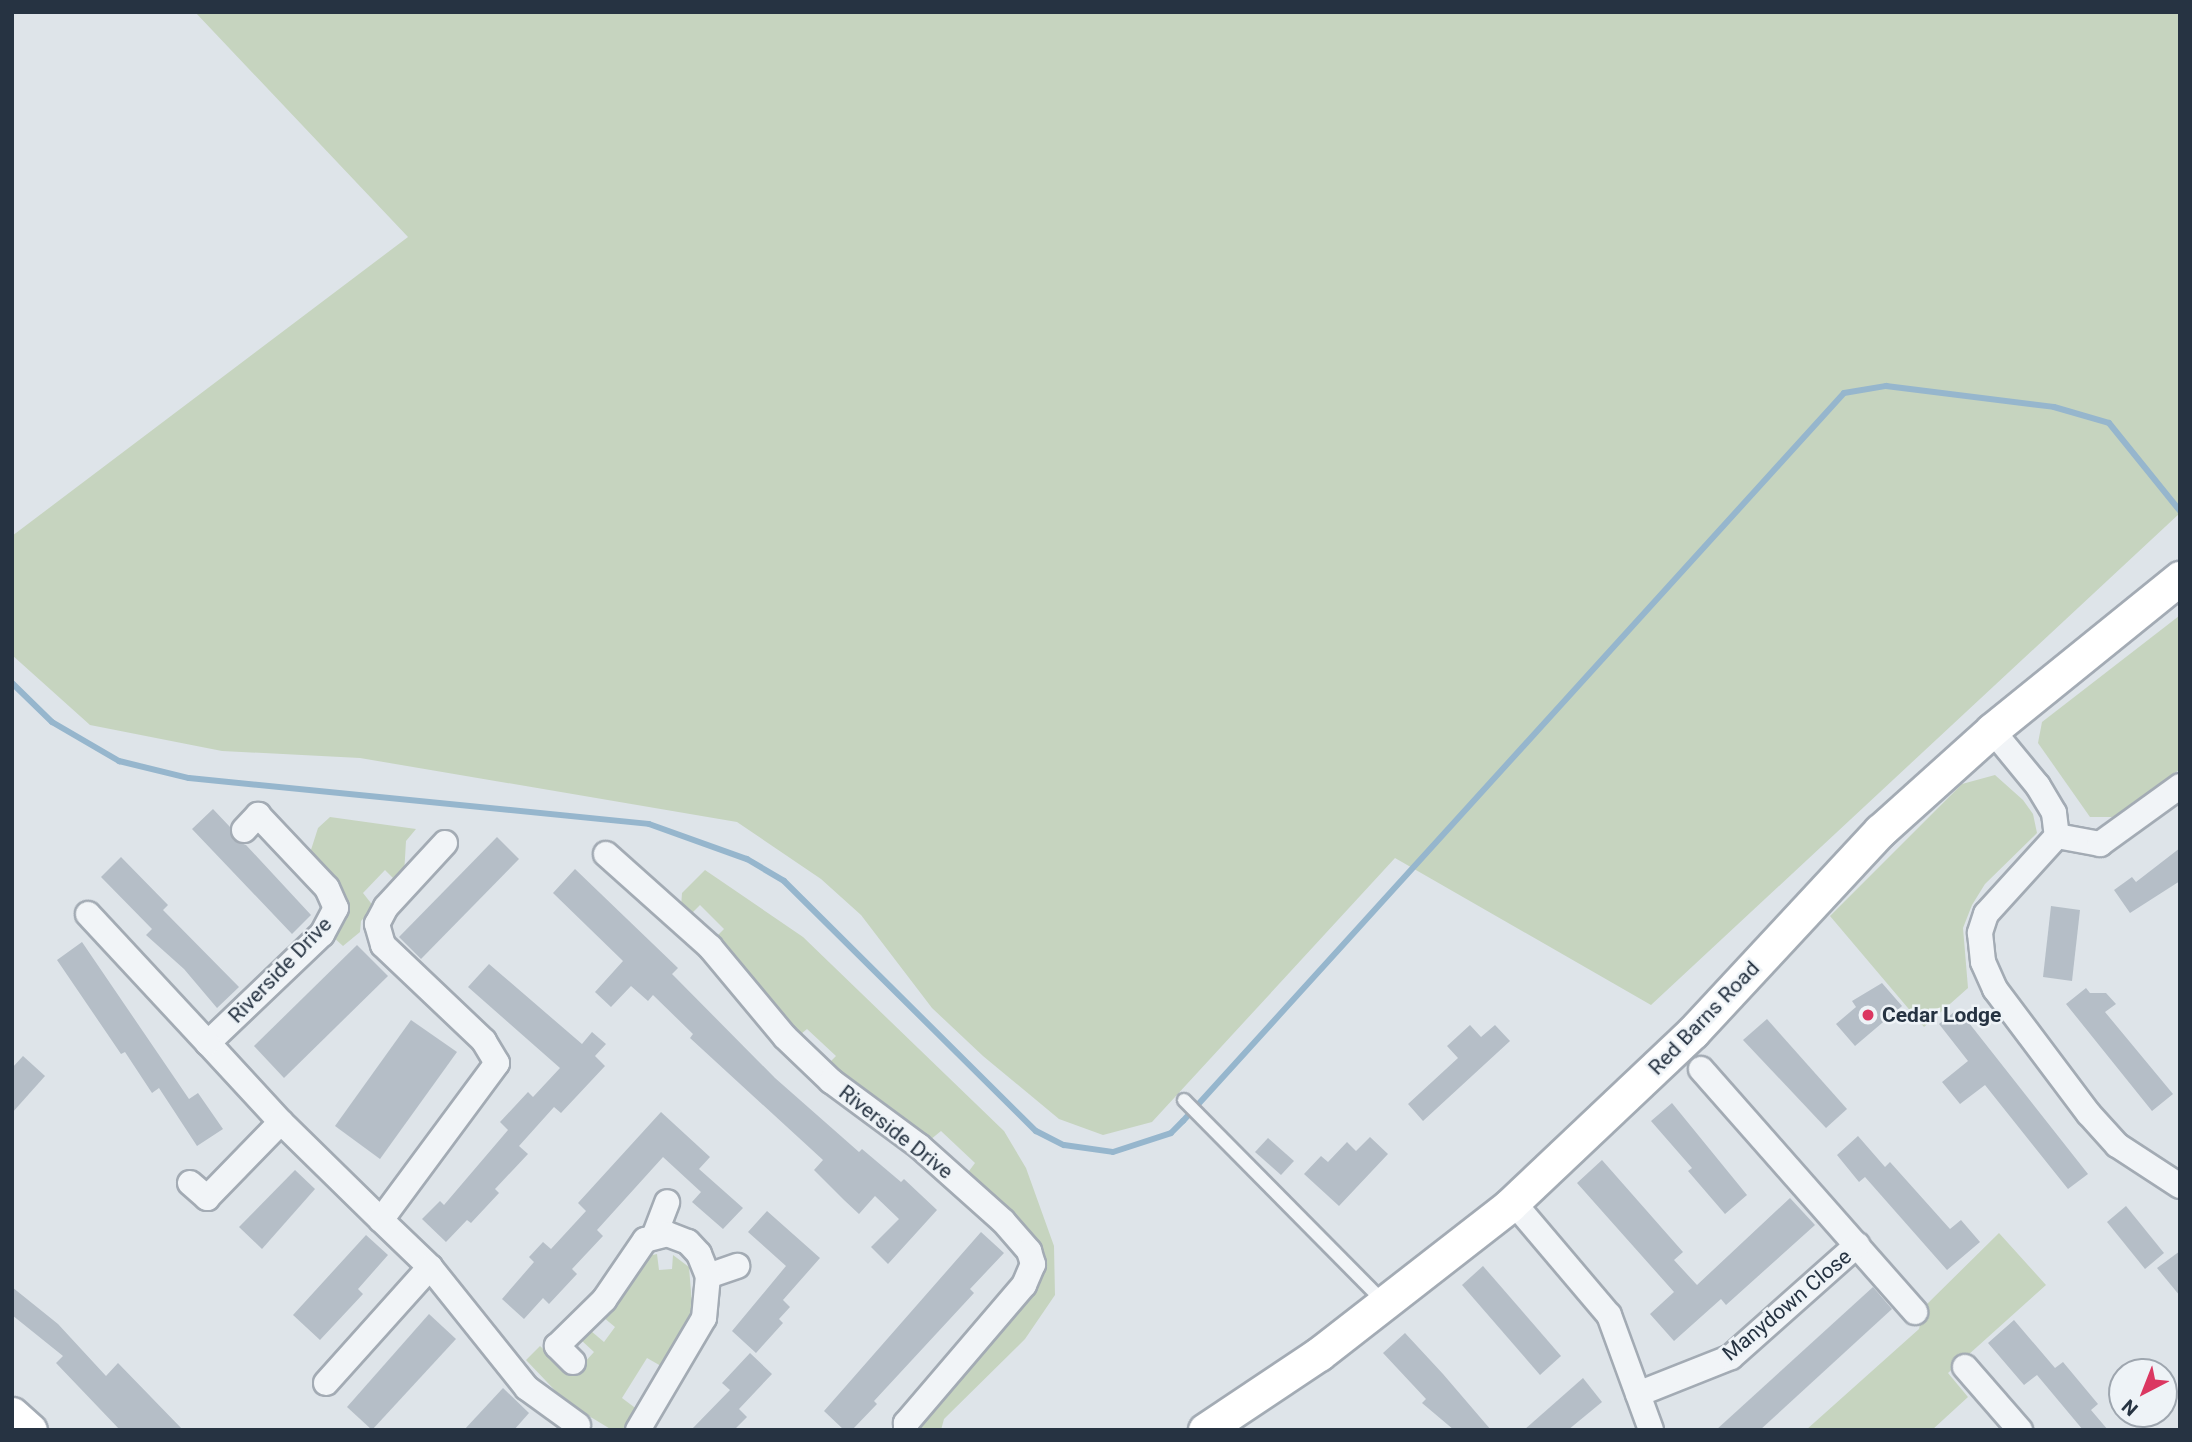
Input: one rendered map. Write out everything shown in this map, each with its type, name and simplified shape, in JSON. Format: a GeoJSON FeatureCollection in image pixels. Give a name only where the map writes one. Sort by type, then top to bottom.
{"type":"FeatureCollection","features":[{"type":"Feature","properties":{"kind":"street","name":"Red Barns Road"},"geometry":{"type":"LineString","coordinates":[[1205,1430],[1386,1304],[1513,1202],[1693,1032],[1880,831],[1992,730],[2180,578]]}},
{"type":"Feature","properties":{"kind":"street"},"geometry":{"type":"LineString","coordinates":[[1992,730],[2038,786],[2054,813],[2057,836],[1986,914],[1980,933],[1983,962],[1995,989],[2089,1114],[2117,1145],[2180,1186]]}},
{"type":"Feature","properties":{"kind":"street"},"geometry":{"type":"LineString","coordinates":[[2057,836],[2100,844],[2180,786]]}},
{"type":"Feature","properties":{"kind":"street","name":"Riverside Drive"},"geometry":{"type":"LineString","coordinates":[[208,1043],[335,916],[333,896],[327,888],[258,815],[244,830]]}},
{"type":"Feature","properties":{"kind":"street"},"geometry":{"type":"LineString","coordinates":[[381,1220],[497,1063],[484,1041],[376,934],[386,907],[445,843]]}},
{"type":"Feature","properties":{"kind":"street","name":"Riverside Drive"},"geometry":{"type":"LineString","coordinates":[[606,854],[710,947],[785,1037],[831,1081],[928,1154],[1003,1221],[1029,1251],[1033,1264],[1024,1285],[906,1423],[905,1430]]}},
{"type":"Feature","properties":{"kind":"street"},"geometry":{"type":"LineString","coordinates":[[88,914],[281,1122],[430,1267],[527,1388],[578,1428]]}},
{"type":"Feature","properties":{"kind":"street","name":"Manydown Close"},"geometry":{"type":"LineString","coordinates":[[1701,1069],[1915,1312]]}},
{"type":"Feature","properties":{"kind":"street"},"geometry":{"type":"LineString","coordinates":[[190,1183],[207,1198],[281,1122]]}},
{"type":"Feature","properties":{"kind":"street"},"geometry":{"type":"LineString","coordinates":[[573,1362],[557,1346],[604,1300],[645,1240],[655,1234],[667,1202]]}},
{"type":"Feature","properties":{"kind":"street"},"geometry":{"type":"LineString","coordinates":[[1513,1202],[1609,1315],[1651,1430]]}},
{"type":"Feature","properties":{"kind":"street"},"geometry":{"type":"LineString","coordinates":[[638,1430],[704,1318],[708,1276],[699,1254],[688,1242],[655,1234]]}},
{"type":"Feature","properties":{"kind":"street","name":"Manydown Close"},"geometry":{"type":"LineString","coordinates":[[1638,1394],[1731,1357],[1857,1245]]}},
{"type":"Feature","properties":{"kind":"street"},"geometry":{"type":"LineString","coordinates":[[708,1276],[737,1266]]}},
{"type":"Feature","properties":{"kind":"street"},"geometry":{"type":"LineString","coordinates":[[326,1384],[430,1267]]}},
{"type":"Feature","properties":{"kind":"street"},"geometry":{"type":"LineString","coordinates":[[1965,1367],[2020,1430]]}},
{"type":"Feature","properties":{"kind":"street"},"geometry":{"type":"LineString","coordinates":[[12,1413],[30,1430]]}},
{"type":"Feature","properties":{"kind":"lane"},"geometry":{"type":"LineString","coordinates":[[1184,1100],[1386,1304]]}},
{"type":"Feature","properties":{"kind":"green space"},"geometry":{"type":"Polygon","coordinates":[[[195,12],[2180,12],[2180,513],[1651,1005],[1395,858],[1152,1122],[1103,1135],[1059,1119],[983,1056],[932,1008],[861,915],[821,879],[737,822],[360,758],[222,751],[90,725],[12,655],[12,536],[408,237],[195,12]]]}},
{"type":"Feature","properties":{"kind":"green space"},"geometry":{"type":"Polygon","coordinates":[[[2179,616],[2180,769],[2125,811],[2112,817],[2090,817],[2038,743],[2042,722],[2179,616]]]}},
{"type":"Feature","properties":{"kind":"green space"},"geometry":{"type":"Polygon","coordinates":[[[1995,775],[2023,800],[2033,814],[2037,833],[1985,884],[1972,905],[1963,928],[1968,988],[1924,1027],[1830,916],[1962,784],[1995,775]]]}},
{"type":"Feature","properties":{"kind":"green space"},"geometry":{"type":"Polygon","coordinates":[[[330,817],[416,829],[406,841],[404,875],[398,883],[385,870],[363,893],[374,907],[361,921],[360,932],[343,946],[332,936],[345,922],[349,906],[340,886],[310,853],[318,828],[330,817]]]}},
{"type":"Feature","properties":{"kind":"green space"},"geometry":{"type":"Polygon","coordinates":[[[705,870],[803,937],[1004,1131],[1026,1168],[1054,1246],[1055,1295],[1025,1339],[944,1419],[941,1430],[914,1430],[1042,1266],[966,1175],[975,1163],[941,1131],[930,1140],[824,1068],[836,1056],[807,1029],[795,1039],[713,940],[724,929],[700,905],[688,917],[681,907],[682,893],[705,870]]]}},
{"type":"Feature","properties":{"kind":"green space"},"geometry":{"type":"Polygon","coordinates":[[[1999,1233],[2046,1285],[1948,1373],[1968,1397],[1932,1430],[1806,1430],[1919,1329],[1924,1307],[1999,1233]]]}},
{"type":"Feature","properties":{"kind":"green space"},"geometry":{"type":"Polygon","coordinates":[[[657,1254],[659,1270],[672,1269],[673,1255],[689,1267],[693,1316],[661,1366],[647,1358],[622,1398],[638,1410],[625,1428],[612,1430],[566,1402],[526,1360],[540,1346],[572,1376],[594,1352],[581,1340],[591,1331],[604,1342],[615,1327],[603,1317],[648,1256],[657,1254]]]}},
{"type":"Feature","properties":{"kind":"building"},"geometry":{"type":"Polygon","coordinates":[[[213,809],[230,827],[233,840],[246,845],[311,915],[292,934],[192,829],[213,809]]]}},
{"type":"Feature","properties":{"kind":"building"},"geometry":{"type":"Polygon","coordinates":[[[497,837],[519,859],[421,959],[399,937],[497,837]]]}},
{"type":"Feature","properties":{"kind":"building"},"geometry":{"type":"Polygon","coordinates":[[[2180,848],[2180,881],[2130,913],[2114,890],[2132,877],[2136,882],[2180,848]]]}},
{"type":"Feature","properties":{"kind":"building"},"geometry":{"type":"Polygon","coordinates":[[[121,857],[168,905],[163,910],[239,987],[217,1008],[184,969],[146,935],[152,929],[101,877],[121,857]]]}},
{"type":"Feature","properties":{"kind":"building"},"geometry":{"type":"Polygon","coordinates":[[[575,869],[678,968],[672,974],[775,1078],[859,1152],[862,1149],[901,1182],[904,1179],[937,1210],[888,1264],[871,1247],[899,1219],[875,1196],[859,1214],[814,1170],[823,1160],[690,1038],[693,1034],[653,995],[648,1001],[631,986],[611,1007],[595,992],[623,961],[553,893],[575,869]]]}},
{"type":"Feature","properties":{"kind":"building"},"geometry":{"type":"Polygon","coordinates":[[[2051,906],[2080,910],[2072,981],[2043,977],[2051,906]]]}},
{"type":"Feature","properties":{"kind":"building"},"geometry":{"type":"Polygon","coordinates":[[[82,942],[189,1099],[198,1093],[223,1129],[197,1146],[159,1088],[152,1093],[125,1052],[121,1054],[57,960],[82,942]]]}},
{"type":"Feature","properties":{"kind":"building"},"geometry":{"type":"Polygon","coordinates":[[[357,945],[388,976],[284,1078],[254,1046],[357,945]]]}},
{"type":"Feature","properties":{"kind":"building"},"geometry":{"type":"Polygon","coordinates":[[[489,964],[582,1044],[592,1032],[606,1044],[595,1056],[605,1066],[561,1113],[554,1107],[519,1146],[528,1154],[495,1189],[499,1193],[471,1223],[467,1220],[446,1242],[422,1219],[440,1201],[444,1205],[508,1130],[500,1122],[528,1092],[533,1097],[560,1068],[468,987],[489,964]]]}},
{"type":"Feature","properties":{"kind":"building","name":"Cedar Lodge"},"geometry":{"type":"Polygon","coordinates":[[[1882,983],[1902,1006],[1855,1046],[1836,1024],[1856,1007],[1852,1001],[1882,983]]]}},
{"type":"Feature","properties":{"kind":"building"},"geometry":{"type":"Polygon","coordinates":[[[2086,988],[2090,993],[2106,993],[2116,1004],[2105,1012],[2173,1094],[2152,1111],[2066,1004],[2086,988]]]}},
{"type":"Feature","properties":{"kind":"building"},"geometry":{"type":"Polygon","coordinates":[[[1958,1009],[2088,1174],[2068,1189],[1985,1085],[1960,1104],[1942,1082],[1968,1061],[1939,1024],[1958,1009]]]}},
{"type":"Feature","properties":{"kind":"building"},"geometry":{"type":"Polygon","coordinates":[[[1767,1019],[1847,1109],[1826,1128],[1743,1040],[1767,1019]]]}},
{"type":"Feature","properties":{"kind":"building"},"geometry":{"type":"Polygon","coordinates":[[[411,1020],[457,1052],[380,1159],[335,1126],[411,1020]]]}},
{"type":"Feature","properties":{"kind":"building"},"geometry":{"type":"Polygon","coordinates":[[[1470,1025],[1481,1037],[1495,1025],[1510,1041],[1423,1121],[1408,1104],[1458,1058],[1447,1046],[1470,1025]]]}},
{"type":"Feature","properties":{"kind":"building"},"geometry":{"type":"Polygon","coordinates":[[[23,1056],[45,1076],[12,1113],[12,1068],[23,1056]]]}},
{"type":"Feature","properties":{"kind":"building"},"geometry":{"type":"Polygon","coordinates":[[[1672,1103],[1747,1195],[1725,1214],[1688,1171],[1692,1168],[1651,1121],[1672,1103]]]}},
{"type":"Feature","properties":{"kind":"building"},"geometry":{"type":"Polygon","coordinates":[[[661,1112],[710,1157],[699,1169],[743,1208],[723,1229],[692,1202],[701,1192],[663,1157],[597,1230],[603,1236],[572,1269],[577,1274],[549,1304],[543,1298],[524,1319],[502,1299],[534,1262],[529,1257],[543,1242],[551,1249],[586,1211],[578,1203],[661,1112]]]}},
{"type":"Feature","properties":{"kind":"building"},"geometry":{"type":"Polygon","coordinates":[[[1858,1136],[1885,1167],[1890,1162],[1950,1229],[1961,1220],[1980,1242],[1947,1270],[1865,1177],[1859,1182],[1837,1155],[1858,1136]]]}},
{"type":"Feature","properties":{"kind":"building"},"geometry":{"type":"Polygon","coordinates":[[[1370,1137],[1388,1154],[1339,1206],[1304,1174],[1321,1156],[1328,1162],[1347,1142],[1356,1151],[1370,1137]]]}},
{"type":"Feature","properties":{"kind":"building"},"geometry":{"type":"Polygon","coordinates":[[[1268,1138],[1294,1161],[1281,1175],[1255,1152],[1268,1138]]]}},
{"type":"Feature","properties":{"kind":"building"},"geometry":{"type":"Polygon","coordinates":[[[1602,1160],[1683,1252],[1674,1260],[1697,1285],[1790,1198],[1815,1225],[1726,1305],[1721,1299],[1674,1341],[1650,1314],[1674,1292],[1577,1183],[1602,1160]]]}},
{"type":"Feature","properties":{"kind":"building"},"geometry":{"type":"Polygon","coordinates":[[[295,1170],[315,1189],[262,1249],[239,1227],[295,1170]]]}},
{"type":"Feature","properties":{"kind":"building"},"geometry":{"type":"Polygon","coordinates":[[[2126,1206],[2164,1253],[2145,1269],[2107,1222],[2126,1206]]]}},
{"type":"Feature","properties":{"kind":"building"},"geometry":{"type":"Polygon","coordinates":[[[767,1211],[820,1258],[783,1300],[790,1307],[779,1319],[783,1323],[756,1353],[732,1331],[786,1266],[748,1232],[767,1211]]]}},
{"type":"Feature","properties":{"kind":"building"},"geometry":{"type":"Polygon","coordinates":[[[981,1232],[1004,1253],[970,1289],[974,1293],[874,1401],[877,1404],[852,1430],[844,1430],[824,1411],[981,1232]]]}},
{"type":"Feature","properties":{"kind":"building"},"geometry":{"type":"Polygon","coordinates":[[[366,1235],[388,1255],[358,1289],[363,1294],[320,1340],[293,1315],[366,1235]]]}},
{"type":"Feature","properties":{"kind":"building"},"geometry":{"type":"Polygon","coordinates":[[[2180,1251],[2180,1296],[2157,1268],[2180,1251]]]}},
{"type":"Feature","properties":{"kind":"building"},"geometry":{"type":"Polygon","coordinates":[[[1483,1266],[1561,1356],[1540,1375],[1462,1285],[1483,1266]]]}},
{"type":"Feature","properties":{"kind":"building"},"geometry":{"type":"Polygon","coordinates":[[[12,1287],[58,1324],[106,1376],[118,1363],[183,1430],[120,1430],[56,1363],[63,1356],[12,1315],[12,1287]]]}},
{"type":"Feature","properties":{"kind":"building"},"geometry":{"type":"Polygon","coordinates":[[[1873,1287],[1892,1309],[1760,1430],[1716,1430],[1873,1287]]]}},
{"type":"Feature","properties":{"kind":"building"},"geometry":{"type":"Polygon","coordinates":[[[429,1314],[456,1339],[372,1430],[347,1407],[429,1314]]]}},
{"type":"Feature","properties":{"kind":"building"},"geometry":{"type":"Polygon","coordinates":[[[2014,1320],[2055,1368],[2063,1362],[2098,1404],[2091,1410],[2108,1430],[2083,1430],[2037,1375],[2024,1385],[1988,1343],[2014,1320]]]}},
{"type":"Feature","properties":{"kind":"building"},"geometry":{"type":"Polygon","coordinates":[[[1405,1333],[1491,1430],[1454,1430],[1422,1403],[1426,1399],[1383,1353],[1405,1333]]]}},
{"type":"Feature","properties":{"kind":"building"},"geometry":{"type":"Polygon","coordinates":[[[750,1353],[772,1374],[739,1409],[747,1417],[734,1430],[691,1430],[730,1390],[722,1383],[750,1353]]]}},
{"type":"Feature","properties":{"kind":"building"},"geometry":{"type":"Polygon","coordinates":[[[1583,1378],[1602,1402],[1568,1430],[1524,1430],[1583,1378]]]}},
{"type":"Feature","properties":{"kind":"building"},"geometry":{"type":"Polygon","coordinates":[[[503,1388],[529,1413],[514,1430],[464,1430],[503,1388]]]}},
{"type":"Feature","properties":{"kind":"waterway"},"geometry":{"type":"LineString","coordinates":[[12,683],[52,722],[119,761],[189,778],[649,824],[747,859],[784,881],[1036,1131],[1064,1145],[1113,1152],[1171,1133],[1183,1121],[1844,393],[1886,386],[2054,407],[2109,423],[2180,511]]}},
{"type":"Feature","properties":{"kind":"place","name":"Cedar Lodge"},"geometry":{"type":"Point","coordinates":[1868,1015]}}]}
